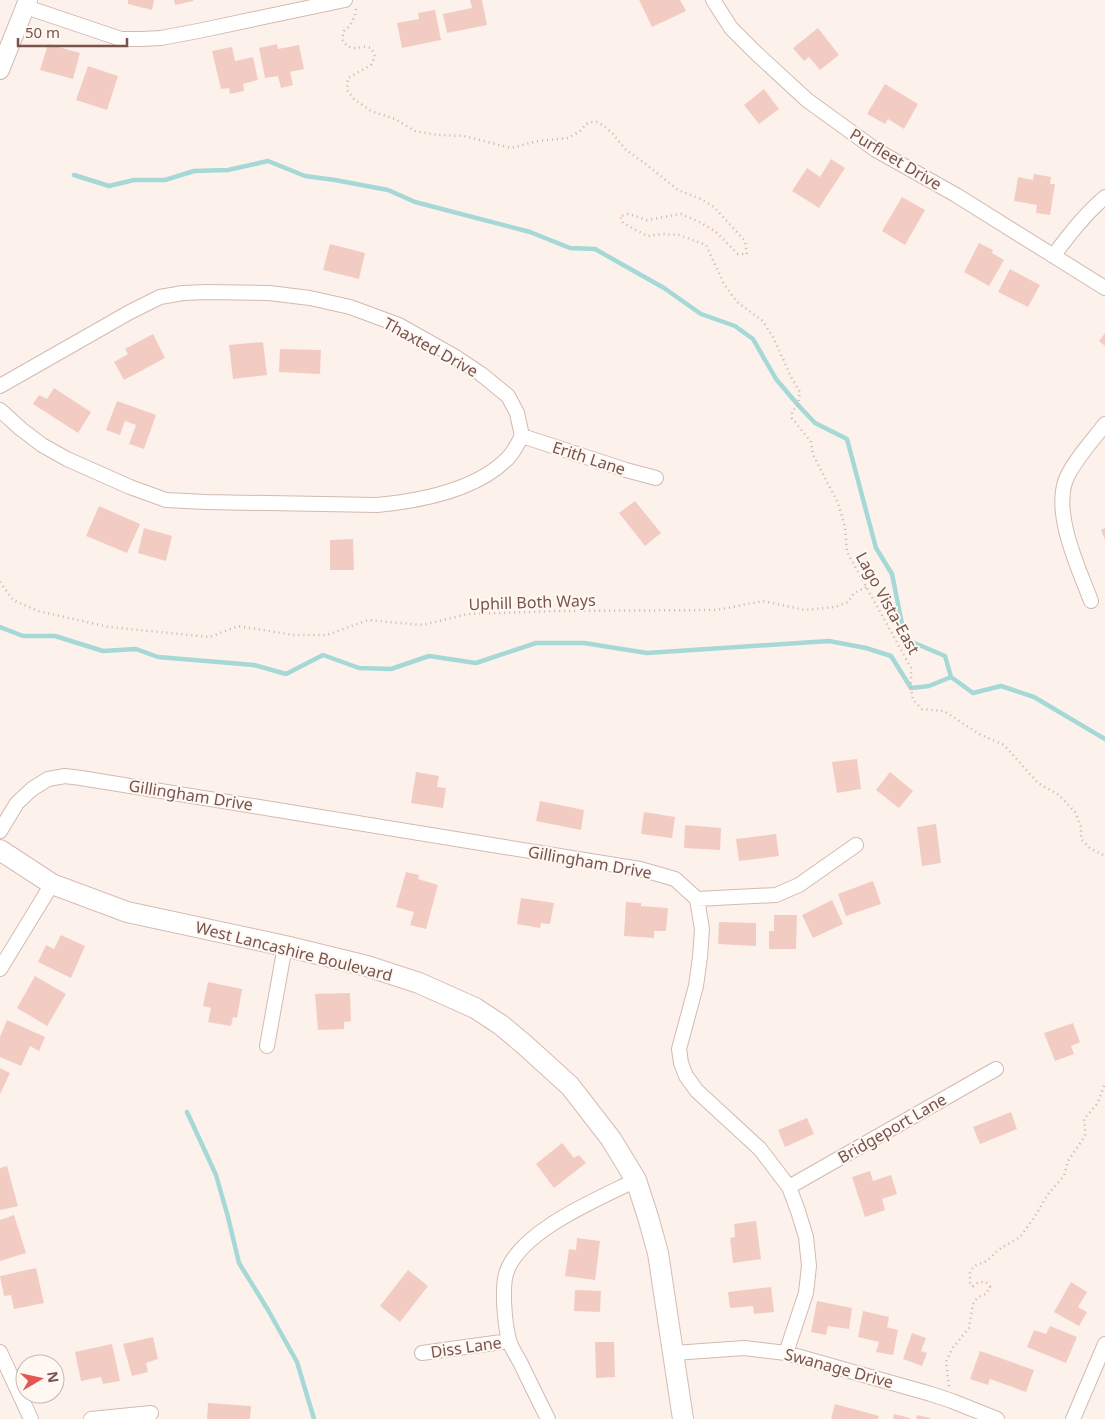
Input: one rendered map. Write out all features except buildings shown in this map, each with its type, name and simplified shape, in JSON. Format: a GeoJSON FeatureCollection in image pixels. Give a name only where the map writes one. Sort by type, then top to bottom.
{"type":"FeatureCollection","features":[{"type":"Feature","properties":{"kind":"main road","name":"West Lancashire Boulevard"},"geometry":{"type":"LineString","coordinates":[[0,850],[52,884],[127,912],[285,946],[367,966],[418,982],[475,1008],[501,1025],[570,1086],[611,1140],[636,1180],[658,1253],[683,1419]]}},
{"type":"Feature","properties":{"kind":"street","name":"Purfleet Drive"},"geometry":{"type":"LineString","coordinates":[[713,0],[731,28],[807,100],[876,150],[933,182],[1105,288]]}},
{"type":"Feature","properties":{"kind":"street"},"geometry":{"type":"LineString","coordinates":[[0,70],[27,3],[121,39],[142,39],[161,38],[351,3]]}},
{"type":"Feature","properties":{"kind":"street"},"geometry":{"type":"LineString","coordinates":[[1053,256],[1074,229],[1105,197]]}},
{"type":"Feature","properties":{"kind":"street","name":"Thaxted Drive"},"geometry":{"type":"LineString","coordinates":[[0,386],[160,297],[183,293],[269,292],[310,298],[350,307],[399,325],[438,347],[481,374],[508,396],[517,413],[522,436]]}},
{"type":"Feature","properties":{"kind":"street"},"geometry":{"type":"LineString","coordinates":[[0,410],[42,445],[67,459],[130,487],[166,500],[206,502],[377,504],[405,502],[433,496],[464,486],[495,470],[510,457],[522,436]]}},
{"type":"Feature","properties":{"kind":"street"},"geometry":{"type":"LineString","coordinates":[[1092,601],[1070,546],[1063,506],[1063,493],[1066,480],[1074,466],[1105,424]]}},
{"type":"Feature","properties":{"kind":"street","name":"Erith Lane"},"geometry":{"type":"LineString","coordinates":[[522,436],[656,478]]}},
{"type":"Feature","properties":{"kind":"street","name":"Gillingham Drive"},"geometry":{"type":"LineString","coordinates":[[0,830],[17,803],[32,789],[48,779],[65,776],[640,869],[675,880],[697,899]]}},
{"type":"Feature","properties":{"kind":"street"},"geometry":{"type":"LineString","coordinates":[[786,1352],[806,1293],[809,1266],[806,1237],[798,1211],[789,1187],[760,1149],[697,1091],[686,1076],[681,1063],[679,1049],[696,986],[700,957],[702,929],[697,899],[776,895],[799,885],[856,845]]}},
{"type":"Feature","properties":{"kind":"street"},"geometry":{"type":"LineString","coordinates":[[0,969],[52,884]]}},
{"type":"Feature","properties":{"kind":"street"},"geometry":{"type":"LineString","coordinates":[[267,1046],[285,946]]}},
{"type":"Feature","properties":{"kind":"street","name":"Bridgeport Lane"},"geometry":{"type":"LineString","coordinates":[[789,1187],[996,1069]]}},
{"type":"Feature","properties":{"kind":"street"},"geometry":{"type":"LineString","coordinates":[[548,1419],[509,1340],[504,1290],[506,1273],[513,1258],[531,1240],[570,1212],[636,1180]]}},
{"type":"Feature","properties":{"kind":"street","name":"Diss Lane"},"geometry":{"type":"LineString","coordinates":[[422,1353],[509,1340]]}},
{"type":"Feature","properties":{"kind":"street"},"geometry":{"type":"LineString","coordinates":[[1072,1419],[1105,1344]]}},
{"type":"Feature","properties":{"kind":"street","name":"Swanage Drive"},"geometry":{"type":"LineString","coordinates":[[674,1353],[744,1348],[786,1352],[931,1394],[998,1419]]}},
{"type":"Feature","properties":{"kind":"street"},"geometry":{"type":"LineString","coordinates":[[0,1352],[31,1419]]}},
{"type":"Feature","properties":{"kind":"street"},"geometry":{"type":"LineString","coordinates":[[91,1419],[152,1413]]}},
{"type":"Feature","properties":{"kind":"path","name":"Lago Vista-East"},"geometry":{"type":"LineString","coordinates":[[351,3],[355,15],[350,26],[344,30],[342,39],[346,46],[352,49],[371,48],[375,56],[371,65],[348,78],[347,90],[354,99],[371,111],[395,119],[414,131],[438,135],[464,136],[511,148],[538,141],[568,138],[580,131],[586,124],[597,122],[613,134],[626,150],[678,190],[701,199],[714,207],[745,241],[747,254],[738,254],[715,231],[681,214],[647,220],[628,214],[620,216],[623,223],[647,236],[679,235],[706,246],[724,284],[737,302],[763,321],[774,339],[792,380],[800,392],[798,405],[792,412],[792,418],[811,442],[813,455],[838,503],[845,527],[848,552],[911,668],[913,700],[922,709],[944,711],[979,734],[1004,745],[1038,783],[1060,794],[1075,812],[1081,827],[1082,839],[1090,848],[1105,856]]}},
{"type":"Feature","properties":{"kind":"path","name":"Uphill Both Ways"},"geometry":{"type":"LineString","coordinates":[[0,582],[13,600],[38,610],[109,627],[210,637],[238,626],[293,635],[327,635],[368,620],[422,625],[468,614],[575,610],[717,610],[763,601],[805,610],[835,607],[848,602],[854,593],[866,587]]}},
{"type":"Feature","properties":{"kind":"path"},"geometry":{"type":"LineString","coordinates":[[949,1388],[946,1362],[952,1349],[969,1328],[973,1304],[978,1297],[986,1294],[990,1287],[986,1282],[979,1282],[973,1286],[970,1284],[970,1273],[974,1266],[987,1261],[998,1250],[1020,1237],[1048,1194],[1064,1176],[1068,1160],[1085,1136],[1084,1119],[1097,1104],[1105,1084]]}},
{"type":"Feature","properties":{"kind":"waterway"},"geometry":{"type":"LineString","coordinates":[[74,175],[109,186],[134,180],[165,180],[194,171],[228,170],[268,161],[305,176],[388,190],[415,202],[530,232],[570,248],[595,249],[664,288],[701,314],[735,326],[753,339],[776,379],[815,423],[847,439],[876,548],[892,574],[905,639],[945,656],[951,677]]}},
{"type":"Feature","properties":{"kind":"waterway"},"geometry":{"type":"LineString","coordinates":[[0,627],[23,636],[55,636],[103,651],[136,649],[158,657],[254,665],[286,674],[323,655],[359,668],[391,669],[429,656],[476,663],[536,643],[584,643],[647,653],[829,641],[866,648],[891,656],[911,688],[929,686],[951,677],[973,693],[1001,686],[1034,697],[1105,739]]}},
{"type":"Feature","properties":{"kind":"waterway"},"geometry":{"type":"LineString","coordinates":[[187,1112],[216,1175],[239,1263],[297,1362],[314,1419]]}}]}
